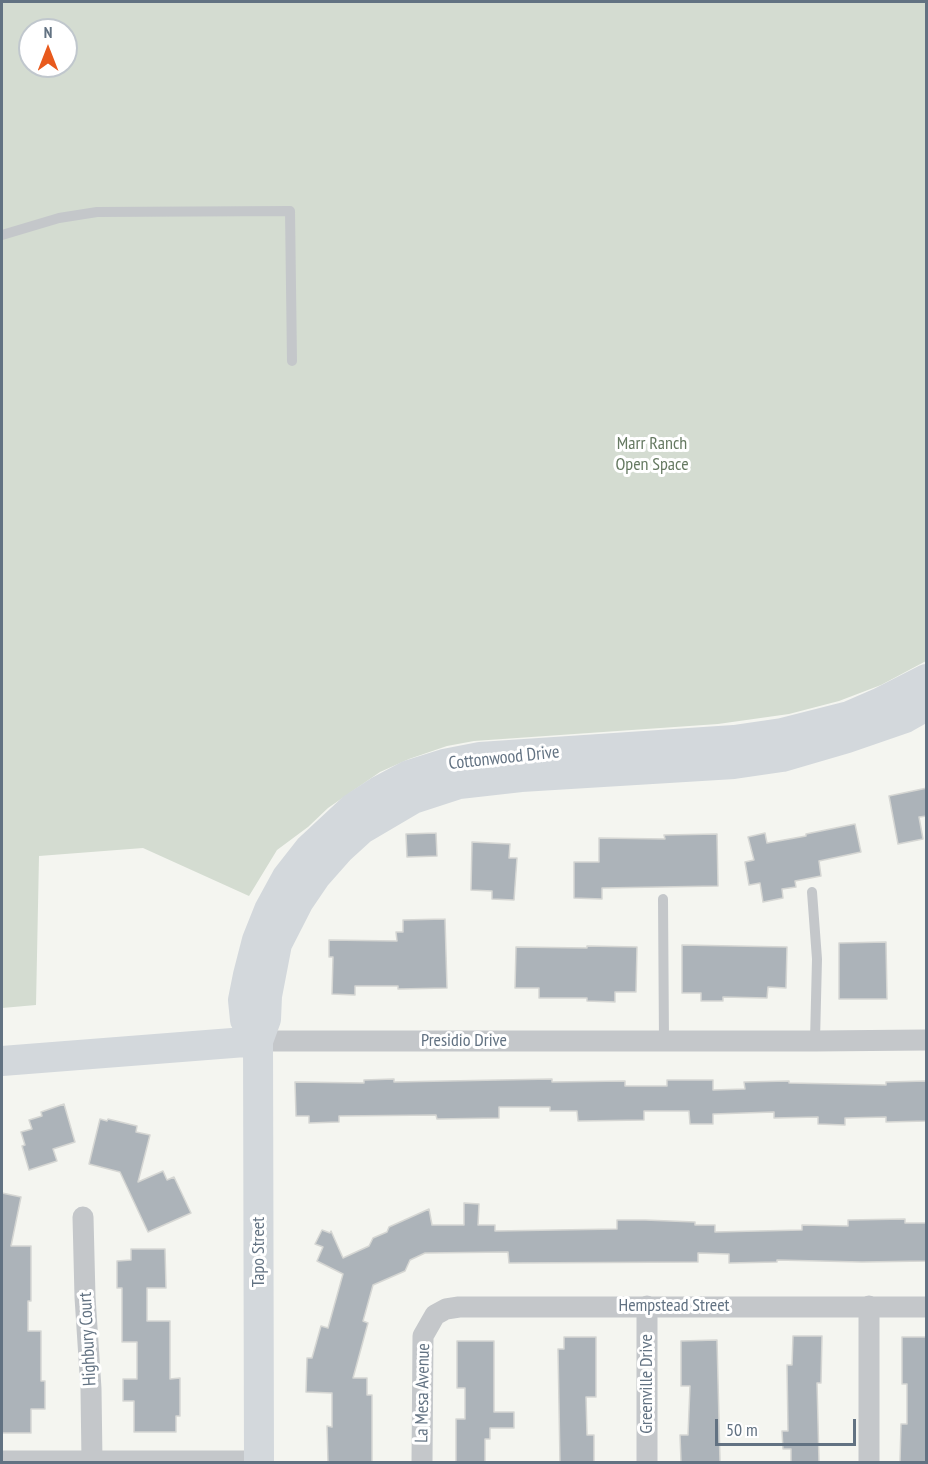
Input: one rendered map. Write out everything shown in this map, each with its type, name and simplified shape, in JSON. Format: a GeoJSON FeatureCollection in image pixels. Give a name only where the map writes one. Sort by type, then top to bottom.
{"type":"FeatureCollection","features":[{"type":"Feature","properties":{"kind":"street","name":"Cottonwood Drive"},"geometry":{"type":"LineString","coordinates":[[258,1041],[245,1020],[243,1000],[257,940],[269,910],[287,877],[309,849],[353,808],[379,791],[409,776],[444,764],[480,757],[734,740],[782,733],[849,716],[927,679]]}},
{"type":"Feature","properties":{"kind":"street","name":"Cottonwood Drive"},"geometry":{"type":"LineString","coordinates":[[258,1041],[266,1019],[267,996],[277,944],[299,901],[316,876],[362,829],[413,799],[459,784],[521,777],[734,765],[782,757],[905,718],[927,706]]}},
{"type":"Feature","properties":{"kind":"street","name":"Presidio Drive"},"geometry":{"type":"LineString","coordinates":[[2,1061],[258,1041],[927,1040]]}},
{"type":"Feature","properties":{"kind":"street","name":"Tapo Street"},"geometry":{"type":"LineString","coordinates":[[258,1041],[259,1462]]}},
{"type":"Feature","properties":{"kind":"street","name":"Highbury Court"},"geometry":{"type":"LineString","coordinates":[[82,1217],[91,1389],[92,1461]]}},
{"type":"Feature","properties":{"kind":"street","name":"Greenville Drive"},"geometry":{"type":"LineString","coordinates":[[646,1462],[647,1306]]}},
{"type":"Feature","properties":{"kind":"street"},"geometry":{"type":"LineString","coordinates":[[869,1306],[869,1462]]}},
{"type":"Feature","properties":{"kind":"street","name":"Hempstead Street"},"geometry":{"type":"LineString","coordinates":[[428,1325],[435,1315],[446,1309],[459,1307],[927,1307]]}},
{"type":"Feature","properties":{"kind":"street","name":"La Mesa Avenue"},"geometry":{"type":"LineString","coordinates":[[422,1462],[422,1349],[423,1336],[428,1325]]}},
{"type":"Feature","properties":{"kind":"street"},"geometry":{"type":"LineString","coordinates":[[2,1461],[259,1462]]}},
{"type":"Feature","properties":{"kind":"lane"},"geometry":{"type":"LineString","coordinates":[[2,235],[78,213],[290,211],[292,361]]}},
{"type":"Feature","properties":{"kind":"lane"},"geometry":{"type":"LineString","coordinates":[[812,892],[817,959],[815,1041]]}},
{"type":"Feature","properties":{"kind":"lane"},"geometry":{"type":"LineString","coordinates":[[663,899],[664,1041]]}},
{"type":"Feature","properties":{"kind":"green space","name":"Marr Ranch Open Space"},"geometry":{"type":"Polygon","coordinates":[[[2,2],[926,2],[926,661],[881,685],[839,701],[789,714],[718,724],[474,741],[447,746],[409,759],[380,772],[328,808],[308,827],[277,850],[249,896],[143,848],[39,856],[36,1005],[2,1008],[2,2]]]}},
{"type":"Feature","properties":{"kind":"building"},"geometry":{"type":"Polygon","coordinates":[[[927,788],[927,816],[919,817],[923,839],[898,844],[889,796],[927,788]]]}},
{"type":"Feature","properties":{"kind":"building"},"geometry":{"type":"Polygon","coordinates":[[[855,824],[861,852],[819,861],[821,876],[795,881],[796,887],[782,889],[783,898],[763,902],[760,883],[749,885],[745,862],[754,860],[748,837],[765,833],[767,843],[855,824]]]}},
{"type":"Feature","properties":{"kind":"building"},"geometry":{"type":"Polygon","coordinates":[[[436,833],[437,856],[407,857],[406,834],[436,833]]]}},
{"type":"Feature","properties":{"kind":"building"},"geometry":{"type":"Polygon","coordinates":[[[717,834],[718,886],[602,888],[602,899],[574,898],[574,862],[599,862],[599,838],[665,839],[664,835],[717,834]]]}},
{"type":"Feature","properties":{"kind":"building"},"geometry":{"type":"Polygon","coordinates":[[[472,842],[510,844],[509,858],[517,858],[514,900],[492,899],[492,891],[471,890],[472,842]]]}},
{"type":"Feature","properties":{"kind":"building"},"geometry":{"type":"Polygon","coordinates":[[[445,919],[447,988],[398,989],[398,986],[355,986],[355,995],[332,994],[333,957],[329,957],[329,940],[397,941],[396,932],[403,932],[403,920],[445,919]]]}},
{"type":"Feature","properties":{"kind":"building"},"geometry":{"type":"Polygon","coordinates":[[[886,942],[887,999],[839,999],[839,943],[886,942]]]}},
{"type":"Feature","properties":{"kind":"building"},"geometry":{"type":"Polygon","coordinates":[[[682,945],[787,947],[786,988],[768,987],[767,998],[723,997],[723,1001],[701,1001],[701,993],[682,993],[682,945]]]}},
{"type":"Feature","properties":{"kind":"building"},"geometry":{"type":"Polygon","coordinates":[[[587,946],[637,947],[636,992],[615,992],[615,1002],[587,1001],[587,998],[539,998],[539,988],[515,988],[516,947],[587,948],[587,946]]]}},
{"type":"Feature","properties":{"kind":"building"},"geometry":{"type":"Polygon","coordinates":[[[394,1079],[394,1082],[552,1079],[552,1082],[625,1081],[625,1086],[667,1086],[667,1080],[713,1080],[713,1090],[745,1089],[744,1082],[789,1081],[789,1083],[886,1085],[886,1082],[927,1081],[927,1121],[886,1122],[886,1117],[845,1118],[845,1125],[818,1124],[818,1117],[774,1118],[774,1112],[713,1114],[713,1124],[690,1124],[689,1111],[644,1111],[644,1120],[578,1121],[577,1111],[550,1111],[550,1107],[499,1107],[499,1118],[437,1119],[436,1115],[339,1116],[339,1122],[309,1123],[309,1116],[296,1116],[295,1082],[364,1083],[364,1080],[394,1079]]]}},
{"type":"Feature","properties":{"kind":"building"},"geometry":{"type":"Polygon","coordinates":[[[64,1104],[75,1142],[53,1149],[57,1161],[29,1170],[22,1146],[25,1145],[21,1132],[32,1129],[29,1120],[42,1116],[41,1112],[64,1104]]]}},
{"type":"Feature","properties":{"kind":"building"},"geometry":{"type":"Polygon","coordinates":[[[100,1119],[137,1126],[136,1132],[150,1135],[138,1182],[163,1171],[167,1180],[174,1177],[191,1213],[148,1232],[120,1172],[89,1164],[100,1119]]]}},
{"type":"Feature","properties":{"kind":"building"},"geometry":{"type":"Polygon","coordinates":[[[2,1193],[21,1197],[11,1246],[31,1246],[31,1301],[28,1301],[28,1331],[41,1331],[41,1381],[45,1381],[45,1409],[31,1409],[31,1433],[2,1433],[2,1193]]]}},
{"type":"Feature","properties":{"kind":"building"},"geometry":{"type":"Polygon","coordinates":[[[464,1203],[479,1204],[478,1225],[495,1225],[495,1231],[617,1229],[617,1220],[695,1222],[695,1225],[715,1225],[715,1232],[802,1230],[802,1225],[848,1226],[848,1220],[905,1219],[905,1223],[927,1223],[927,1261],[777,1260],[777,1262],[729,1263],[729,1254],[698,1253],[698,1262],[509,1263],[508,1252],[425,1253],[410,1260],[405,1271],[373,1285],[363,1321],[368,1323],[353,1378],[367,1378],[367,1395],[372,1395],[372,1462],[328,1462],[327,1426],[332,1427],[332,1393],[306,1392],[307,1358],[312,1358],[321,1326],[328,1328],[343,1274],[317,1261],[323,1247],[315,1244],[322,1230],[330,1233],[331,1231],[343,1258],[369,1246],[373,1238],[387,1232],[389,1227],[429,1209],[432,1225],[464,1225],[464,1203]]]}},
{"type":"Feature","properties":{"kind":"building"},"geometry":{"type":"Polygon","coordinates":[[[131,1249],[165,1249],[166,1288],[147,1288],[147,1321],[170,1321],[170,1379],[180,1378],[180,1416],[176,1416],[176,1432],[134,1432],[134,1401],[123,1401],[123,1379],[137,1379],[137,1342],[122,1342],[122,1288],[117,1288],[117,1261],[131,1260],[131,1249]]]}},
{"type":"Feature","properties":{"kind":"building"},"geometry":{"type":"Polygon","coordinates":[[[793,1336],[822,1336],[821,1383],[817,1383],[819,1462],[791,1462],[791,1449],[783,1449],[782,1431],[788,1431],[787,1365],[792,1365],[793,1336]]]}},
{"type":"Feature","properties":{"kind":"building"},"geometry":{"type":"Polygon","coordinates":[[[564,1337],[596,1337],[596,1397],[586,1397],[587,1435],[594,1435],[594,1462],[560,1462],[558,1349],[564,1349],[564,1337]]]}},
{"type":"Feature","properties":{"kind":"building"},"geometry":{"type":"Polygon","coordinates":[[[902,1337],[927,1337],[927,1462],[900,1462],[901,1424],[907,1424],[907,1384],[902,1384],[902,1337]]]}},
{"type":"Feature","properties":{"kind":"building"},"geometry":{"type":"Polygon","coordinates":[[[717,1340],[720,1462],[681,1462],[680,1435],[688,1435],[690,1386],[681,1386],[681,1341],[717,1340]]]}},
{"type":"Feature","properties":{"kind":"building"},"geometry":{"type":"Polygon","coordinates":[[[457,1341],[494,1341],[494,1412],[514,1412],[514,1428],[490,1428],[490,1439],[485,1439],[485,1462],[456,1462],[456,1419],[465,1419],[465,1388],[457,1388],[457,1341]]]}}]}
